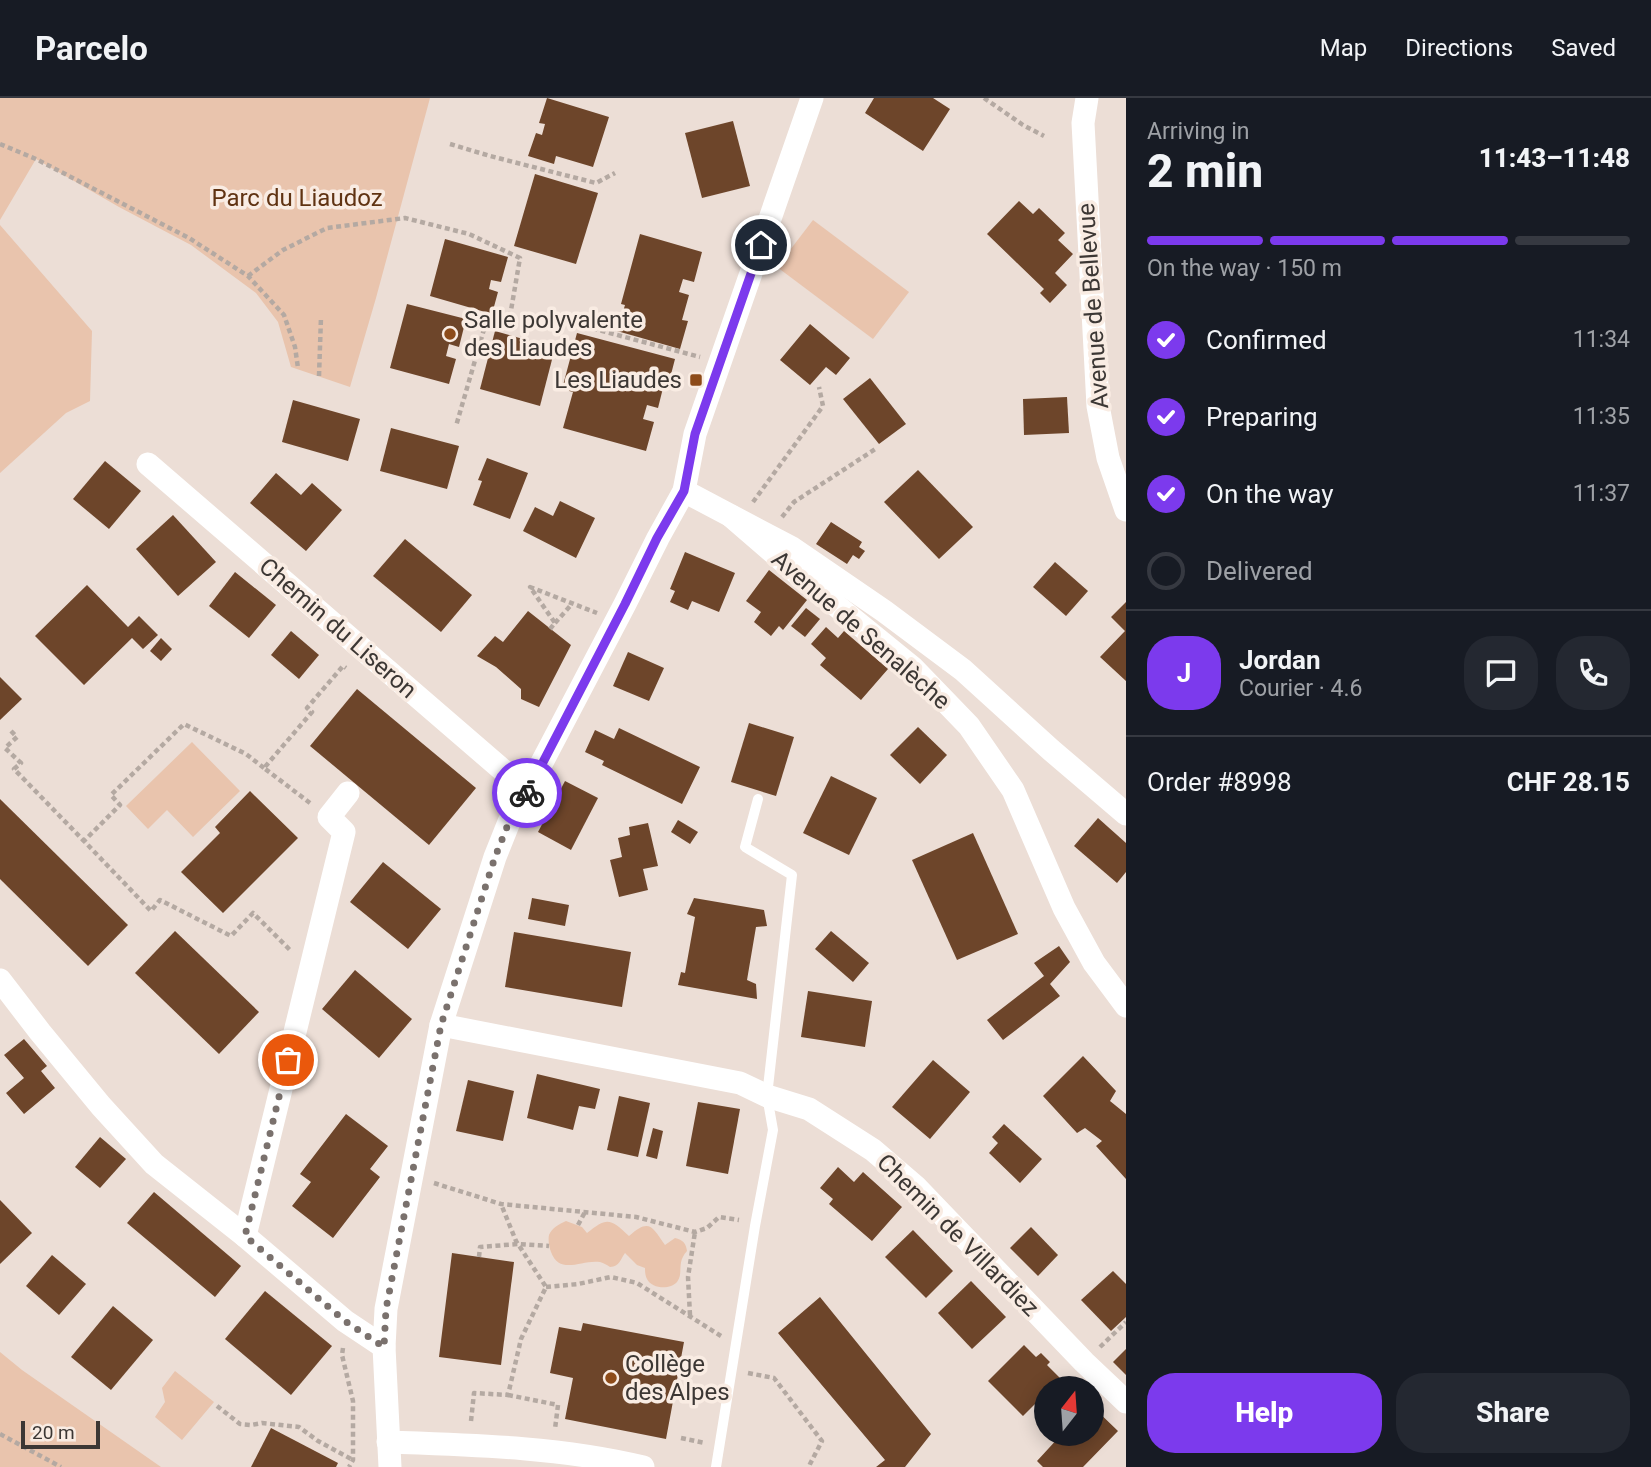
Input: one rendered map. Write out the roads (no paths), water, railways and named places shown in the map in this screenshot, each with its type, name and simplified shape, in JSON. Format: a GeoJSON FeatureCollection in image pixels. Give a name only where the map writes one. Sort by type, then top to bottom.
{"type":"FeatureCollection","features":[{"type":"Feature","properties":{"kind":"street"},"geometry":{"type":"LineString","coordinates":[[390,1467],[384,1347],[386,1309],[441,1025],[495,857],[509,822],[684,491],[695,434],[812,98]]}},
{"type":"Feature","properties":{"kind":"street","name":"Avenue de Bellevue"},"geometry":{"type":"LineString","coordinates":[[1087,98],[1083,123],[1098,407],[1108,458],[1126,510]]}},
{"type":"Feature","properties":{"kind":"street","name":"Chemin du Liseron"},"geometry":{"type":"LineString","coordinates":[[148,464],[527,792]]}},
{"type":"Feature","properties":{"kind":"street"},"geometry":{"type":"LineString","coordinates":[[684,491],[792,548],[884,611],[963,670],[1126,814]]}},
{"type":"Feature","properties":{"kind":"street","name":"Avenue de Senalèche"},"geometry":{"type":"LineString","coordinates":[[730,516],[913,668],[969,726],[1013,790],[1064,908],[1094,963],[1126,1006]]}},
{"type":"Feature","properties":{"kind":"street"},"geometry":{"type":"LineString","coordinates":[[245,1236],[344,832],[329,817],[348,793]]}},
{"type":"Feature","properties":{"kind":"street"},"geometry":{"type":"LineString","coordinates":[[0,980],[101,1106],[154,1164],[245,1236],[345,1321],[384,1347]]}},
{"type":"Feature","properties":{"kind":"street","name":"Chemin de Villardiez"},"geometry":{"type":"LineString","coordinates":[[441,1025],[740,1083],[767,1096],[809,1109],[873,1150],[916,1187],[1126,1402]]}},
{"type":"Feature","properties":{"kind":"street"},"geometry":{"type":"LineString","coordinates":[[388,1442],[469,1444],[552,1451],[643,1467]]}},
{"type":"Feature","properties":{"kind":"lane"},"geometry":{"type":"LineString","coordinates":[[716,1467],[773,1130],[767,1096],[792,875],[745,847],[758,799]]}},
{"type":"Feature","properties":{"kind":"place","name":"Salle polyvalente des Liaudes"},"geometry":{"type":"Point","coordinates":[450,334]}},
{"type":"Feature","properties":{"kind":"place","name":"Les Liaudes"},"geometry":{"type":"Point","coordinates":[696,380]}},
{"type":"Feature","properties":{"kind":"place","name":"Collège des Alpes"},"geometry":{"type":"Point","coordinates":[611,1378]}},
{"type":"Feature","properties":{"kind":"park label","name":"Parc du Liaudoz"},"geometry":{"type":"Point","coordinates":[297,198]}}]}
